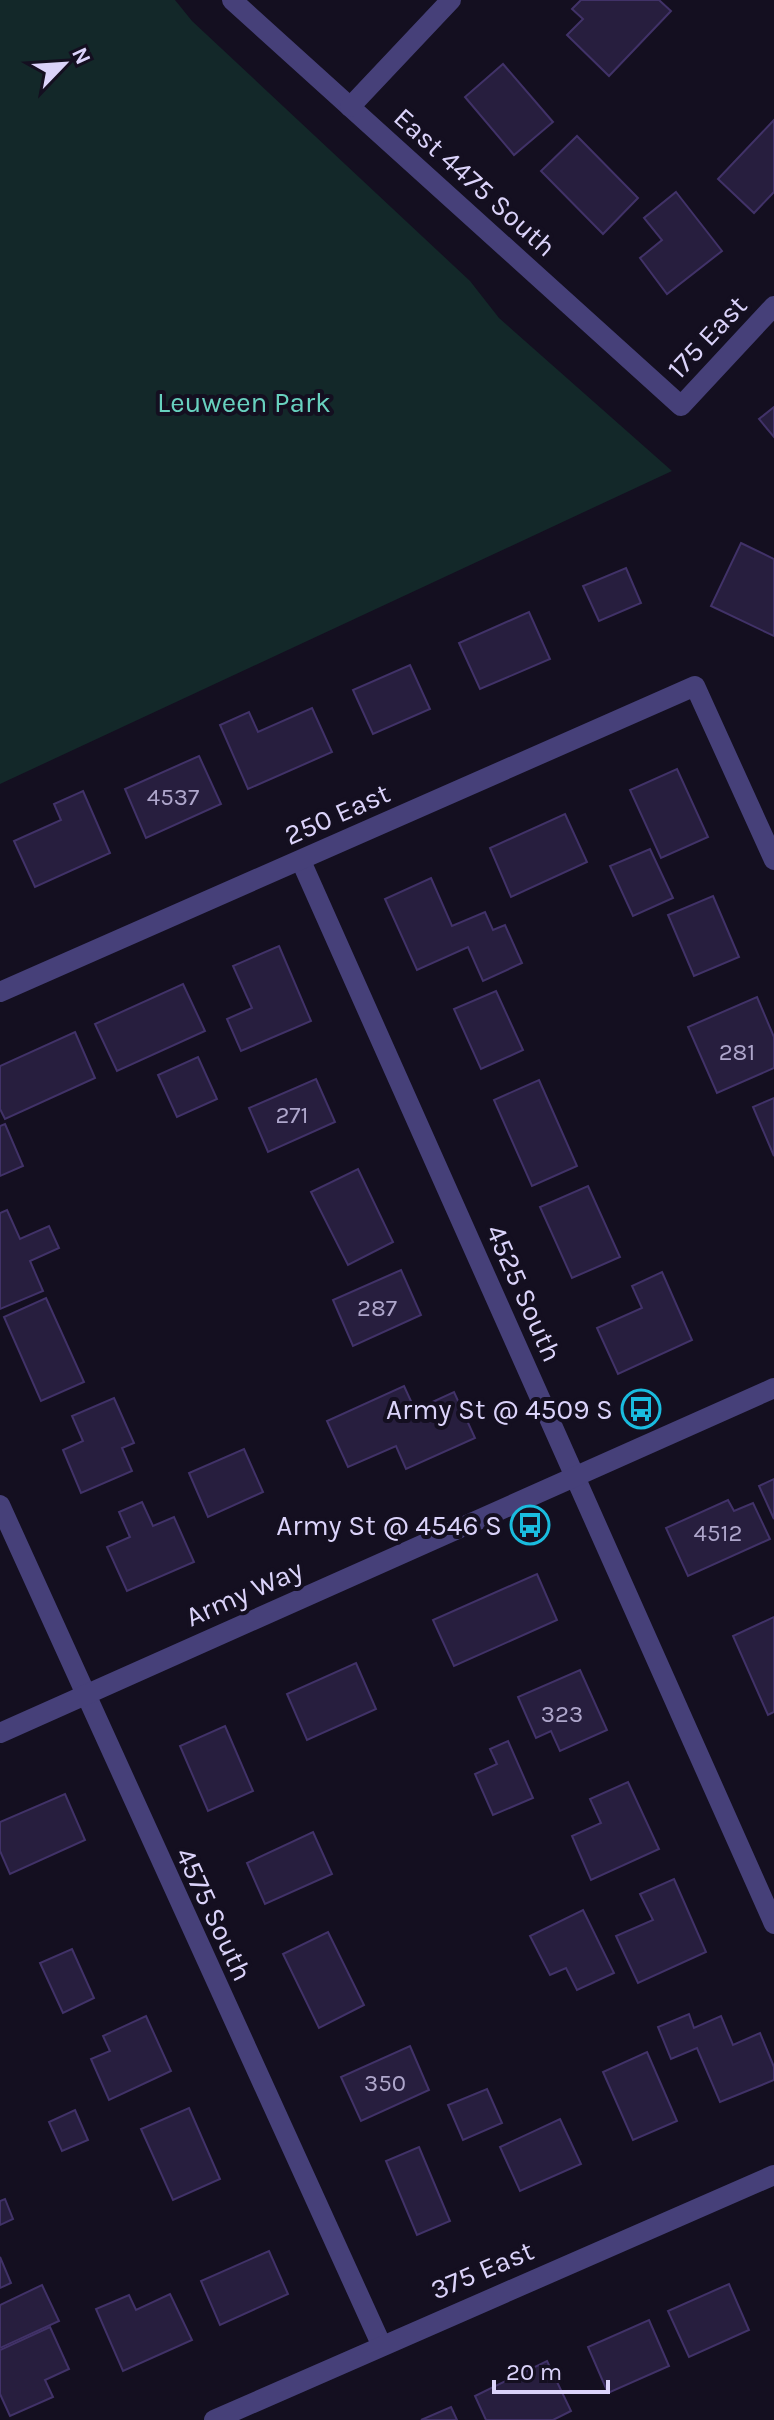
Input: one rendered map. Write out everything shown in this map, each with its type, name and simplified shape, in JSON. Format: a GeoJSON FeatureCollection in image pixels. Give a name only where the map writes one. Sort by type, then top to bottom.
{"type":"FeatureCollection","features":[{"type":"Feature","properties":{"kind":"street","name":"East 4475 South"},"geometry":{"type":"LineString","coordinates":[[232,0],[681,406]]}},
{"type":"Feature","properties":{"kind":"street"},"geometry":{"type":"LineString","coordinates":[[350,107],[451,0]]}},
{"type":"Feature","properties":{"kind":"street","name":"175 East"},"geometry":{"type":"LineString","coordinates":[[681,406],[774,306]]}},
{"type":"Feature","properties":{"kind":"street","name":"250 East"},"geometry":{"type":"LineString","coordinates":[[0,992],[695,686],[774,860]]}},
{"type":"Feature","properties":{"kind":"street","name":"4525 South"},"geometry":{"type":"LineString","coordinates":[[301,861],[774,1924]]}},
{"type":"Feature","properties":{"kind":"street","name":"Army Way"},"geometry":{"type":"LineString","coordinates":[[0,1733],[774,1388]]}},
{"type":"Feature","properties":{"kind":"street","name":"4575 South"},"geometry":{"type":"LineString","coordinates":[[0,1505],[83,1695],[381,2344]]}},
{"type":"Feature","properties":{"kind":"street","name":"375 East"},"geometry":{"type":"LineString","coordinates":[[214,2420],[381,2344],[774,2175]]}},
{"type":"Feature","properties":{"kind":"green space","name":"Leuween Park"},"geometry":{"type":"Polygon","coordinates":[[[0,0],[175,0],[192,21],[470,281],[499,318],[672,471],[0,784],[0,0]]]}},
{"type":"Feature","properties":{"kind":"building"},"geometry":{"type":"Polygon","coordinates":[[[581,0],[659,0],[671,11],[609,76],[567,35],[583,19],[572,9],[581,0]]]}},
{"type":"Feature","properties":{"kind":"building"},"geometry":{"type":"Polygon","coordinates":[[[503,64],[553,122],[514,155],[465,97],[503,64]]]}},
{"type":"Feature","properties":{"kind":"building"},"geometry":{"type":"Polygon","coordinates":[[[774,120],[774,192],[754,213],[718,179],[774,120]]]}},
{"type":"Feature","properties":{"kind":"building"},"geometry":{"type":"Polygon","coordinates":[[[577,136],[638,198],[603,234],[541,171],[577,136]]]}},
{"type":"Feature","properties":{"kind":"building"},"geometry":{"type":"Polygon","coordinates":[[[676,192],[722,251],[667,294],[640,258],[662,240],[644,218],[676,192]]]}},
{"type":"Feature","properties":{"kind":"building"},"geometry":{"type":"Polygon","coordinates":[[[774,407],[774,437],[759,419],[774,407]]]}},
{"type":"Feature","properties":{"kind":"building"},"geometry":{"type":"Polygon","coordinates":[[[741,543],[774,559],[774,636],[711,606],[741,543]]]}},
{"type":"Feature","properties":{"kind":"building"},"geometry":{"type":"Polygon","coordinates":[[[626,568],[641,603],[599,621],[583,586],[626,568]]]}},
{"type":"Feature","properties":{"kind":"building"},"geometry":{"type":"Polygon","coordinates":[[[529,612],[550,659],[480,689],[459,643],[529,612]]]}},
{"type":"Feature","properties":{"kind":"building"},"geometry":{"type":"Polygon","coordinates":[[[410,665],[430,709],[373,734],[353,690],[410,665]]]}},
{"type":"Feature","properties":{"kind":"building"},"geometry":{"type":"Polygon","coordinates":[[[312,708],[332,752],[248,789],[220,725],[249,712],[258,732],[312,708]]]}},
{"type":"Feature","properties":{"kind":"building"},"geometry":{"type":"Polygon","coordinates":[[[199,756],[221,804],[146,838],[125,789],[199,756]]]}},
{"type":"Feature","properties":{"kind":"building"},"geometry":{"type":"Polygon","coordinates":[[[677,769],[708,837],[661,858],[630,790],[677,769]]]}},
{"type":"Feature","properties":{"kind":"building"},"geometry":{"type":"Polygon","coordinates":[[[83,791],[110,853],[35,887],[14,841],[61,820],[54,804],[83,791]]]}},
{"type":"Feature","properties":{"kind":"building"},"geometry":{"type":"Polygon","coordinates":[[[565,814],[587,862],[511,897],[490,848],[565,814]]]}},
{"type":"Feature","properties":{"kind":"building"},"geometry":{"type":"Polygon","coordinates":[[[650,849],[673,898],[633,916],[610,866],[650,849]]]}},
{"type":"Feature","properties":{"kind":"building"},"geometry":{"type":"Polygon","coordinates":[[[431,878],[452,926],[485,912],[493,930],[505,925],[522,963],[483,981],[468,947],[417,970],[385,899],[431,878]]]}},
{"type":"Feature","properties":{"kind":"building"},"geometry":{"type":"Polygon","coordinates":[[[713,896],[739,957],[694,976],[668,915],[713,896]]]}},
{"type":"Feature","properties":{"kind":"building"},"geometry":{"type":"Polygon","coordinates":[[[279,946],[311,1021],[241,1051],[227,1019],[252,1008],[233,966],[279,946]]]}},
{"type":"Feature","properties":{"kind":"building"},"geometry":{"type":"Polygon","coordinates":[[[183,984],[205,1031],[117,1071],[95,1024],[183,984]]]}},
{"type":"Feature","properties":{"kind":"building"},"geometry":{"type":"Polygon","coordinates":[[[496,991],[523,1050],[481,1069],[454,1009],[496,991]]]}},
{"type":"Feature","properties":{"kind":"building"},"geometry":{"type":"Polygon","coordinates":[[[757,997],[774,1037],[774,1068],[717,1093],[688,1027],[757,997]]]}},
{"type":"Feature","properties":{"kind":"building"},"geometry":{"type":"Polygon","coordinates":[[[75,1032],[95,1078],[5,1119],[0,1109],[0,1066],[75,1032]]]}},
{"type":"Feature","properties":{"kind":"building"},"geometry":{"type":"Polygon","coordinates":[[[198,1057],[217,1099],[177,1117],[158,1075],[198,1057]]]}},
{"type":"Feature","properties":{"kind":"building"},"geometry":{"type":"Polygon","coordinates":[[[316,1079],[335,1122],[268,1152],[249,1108],[316,1079]]]}},
{"type":"Feature","properties":{"kind":"building"},"geometry":{"type":"Polygon","coordinates":[[[539,1080],[577,1166],[532,1186],[494,1100],[539,1080]]]}},
{"type":"Feature","properties":{"kind":"building"},"geometry":{"type":"Polygon","coordinates":[[[774,1098],[774,1156],[753,1107],[774,1098]]]}},
{"type":"Feature","properties":{"kind":"building"},"geometry":{"type":"Polygon","coordinates":[[[5,1124],[23,1166],[0,1176],[0,1126],[5,1124]]]}},
{"type":"Feature","properties":{"kind":"building"},"geometry":{"type":"Polygon","coordinates":[[[358,1169],[393,1242],[348,1265],[311,1192],[358,1169]]]}},
{"type":"Feature","properties":{"kind":"building"},"geometry":{"type":"Polygon","coordinates":[[[588,1186],[620,1257],[572,1278],[540,1207],[588,1186]]]}},
{"type":"Feature","properties":{"kind":"building"},"geometry":{"type":"Polygon","coordinates":[[[7,1210],[20,1239],[49,1226],[59,1248],[30,1261],[43,1291],[0,1309],[0,1213],[7,1210]]]}},
{"type":"Feature","properties":{"kind":"building"},"geometry":{"type":"Polygon","coordinates":[[[401,1270],[421,1315],[353,1346],[333,1300],[401,1270]]]}},
{"type":"Feature","properties":{"kind":"building"},"geometry":{"type":"Polygon","coordinates":[[[662,1272],[692,1340],[618,1374],[597,1328],[642,1308],[632,1286],[662,1272]]]}},
{"type":"Feature","properties":{"kind":"building"},"geometry":{"type":"Polygon","coordinates":[[[46,1298],[84,1382],[41,1401],[4,1317],[46,1298]]]}},
{"type":"Feature","properties":{"kind":"building"},"geometry":{"type":"Polygon","coordinates":[[[404,1386],[415,1410],[454,1392],[475,1438],[406,1469],[396,1446],[348,1467],[327,1421],[404,1386]]]}},
{"type":"Feature","properties":{"kind":"building"},"geometry":{"type":"Polygon","coordinates":[[[114,1398],[134,1443],[122,1448],[132,1471],[81,1493],[63,1450],[83,1441],[72,1416],[114,1398]]]}},
{"type":"Feature","properties":{"kind":"building"},"geometry":{"type":"Polygon","coordinates":[[[244,1449],[263,1492],[208,1517],[189,1473],[244,1449]]]}},
{"type":"Feature","properties":{"kind":"building"},"geometry":{"type":"Polygon","coordinates":[[[774,1479],[774,1519],[759,1486],[774,1479]]]}},
{"type":"Feature","properties":{"kind":"building"},"geometry":{"type":"Polygon","coordinates":[[[728,1500],[734,1511],[753,1503],[770,1539],[688,1576],[666,1528],[728,1500]]]}},
{"type":"Feature","properties":{"kind":"building"},"geometry":{"type":"Polygon","coordinates":[[[142,1502],[153,1526],[174,1517],[194,1562],[127,1591],[107,1547],[130,1537],[119,1512],[142,1502]]]}},
{"type":"Feature","properties":{"kind":"building"},"geometry":{"type":"Polygon","coordinates":[[[537,1574],[557,1620],[454,1666],[433,1620],[537,1574]]]}},
{"type":"Feature","properties":{"kind":"building"},"geometry":{"type":"Polygon","coordinates":[[[774,1617],[774,1712],[768,1715],[733,1636],[774,1617]]]}},
{"type":"Feature","properties":{"kind":"building"},"geometry":{"type":"Polygon","coordinates":[[[356,1663],[376,1709],[307,1740],[287,1694],[356,1663]]]}},
{"type":"Feature","properties":{"kind":"building"},"geometry":{"type":"Polygon","coordinates":[[[580,1670],[607,1730],[560,1751],[551,1731],[536,1738],[518,1697],[580,1670]]]}},
{"type":"Feature","properties":{"kind":"building"},"geometry":{"type":"Polygon","coordinates":[[[225,1726],[253,1791],[208,1811],[180,1746],[225,1726]]]}},
{"type":"Feature","properties":{"kind":"building"},"geometry":{"type":"Polygon","coordinates":[[[508,1741],[533,1798],[493,1815],[475,1774],[497,1764],[490,1749],[508,1741]]]}},
{"type":"Feature","properties":{"kind":"building"},"geometry":{"type":"Polygon","coordinates":[[[628,1782],[659,1849],[591,1880],[572,1836],[601,1823],[590,1799],[628,1782]]]}},
{"type":"Feature","properties":{"kind":"building"},"geometry":{"type":"Polygon","coordinates":[[[65,1794],[85,1840],[10,1874],[0,1851],[0,1822],[65,1794]]]}},
{"type":"Feature","properties":{"kind":"building"},"geometry":{"type":"Polygon","coordinates":[[[313,1832],[332,1874],[265,1904],[247,1863],[313,1832]]]}},
{"type":"Feature","properties":{"kind":"building"},"geometry":{"type":"Polygon","coordinates":[[[674,1879],[706,1952],[638,1983],[616,1936],[653,1920],[640,1894],[674,1879]]]}},
{"type":"Feature","properties":{"kind":"building"},"geometry":{"type":"Polygon","coordinates":[[[583,1910],[614,1973],[577,1990],[566,1968],[550,1975],[530,1936],[583,1910]]]}},
{"type":"Feature","properties":{"kind":"building"},"geometry":{"type":"Polygon","coordinates":[[[328,1932],[364,2005],[319,2028],[283,1954],[328,1932]]]}},
{"type":"Feature","properties":{"kind":"building"},"geometry":{"type":"Polygon","coordinates":[[[72,1949],[94,1998],[63,2013],[40,1963],[72,1949]]]}},
{"type":"Feature","properties":{"kind":"building"},"geometry":{"type":"Polygon","coordinates":[[[689,2014],[694,2028],[721,2016],[733,2045],[760,2033],[774,2067],[774,2080],[720,2102],[697,2048],[671,2059],[658,2027],[689,2014]]]}},
{"type":"Feature","properties":{"kind":"building"},"geometry":{"type":"Polygon","coordinates":[[[146,2016],[171,2071],[109,2100],[91,2059],[110,2051],[103,2036],[146,2016]]]}},
{"type":"Feature","properties":{"kind":"building"},"geometry":{"type":"Polygon","coordinates":[[[410,2046],[429,2090],[361,2121],[341,2077],[410,2046]]]}},
{"type":"Feature","properties":{"kind":"building"},"geometry":{"type":"Polygon","coordinates":[[[647,2052],[677,2121],[633,2140],[603,2072],[647,2052]]]}},
{"type":"Feature","properties":{"kind":"building"},"geometry":{"type":"Polygon","coordinates":[[[487,2089],[502,2123],[463,2140],[448,2105],[487,2089]]]}},
{"type":"Feature","properties":{"kind":"building"},"geometry":{"type":"Polygon","coordinates":[[[189,2108],[220,2179],[173,2200],[141,2129],[189,2108]]]}},
{"type":"Feature","properties":{"kind":"building"},"geometry":{"type":"Polygon","coordinates":[[[75,2110],[88,2140],[62,2151],[49,2122],[75,2110]]]}},
{"type":"Feature","properties":{"kind":"building"},"geometry":{"type":"Polygon","coordinates":[[[560,2119],[581,2164],[520,2191],[500,2147],[560,2119]]]}},
{"type":"Feature","properties":{"kind":"building"},"geometry":{"type":"Polygon","coordinates":[[[419,2147],[450,2221],[417,2235],[386,2161],[419,2147]]]}},
{"type":"Feature","properties":{"kind":"building"},"geometry":{"type":"Polygon","coordinates":[[[5,2199],[13,2219],[0,2225],[0,2201],[5,2199]]]}},
{"type":"Feature","properties":{"kind":"building"},"geometry":{"type":"Polygon","coordinates":[[[269,2251],[288,2294],[220,2325],[201,2281],[269,2251]]]}},
{"type":"Feature","properties":{"kind":"building"},"geometry":{"type":"Polygon","coordinates":[[[0,2257],[11,2283],[0,2288],[0,2257]]]}},
{"type":"Feature","properties":{"kind":"building"},"geometry":{"type":"Polygon","coordinates":[[[729,2284],[749,2330],[689,2357],[668,2311],[729,2284]]]}},
{"type":"Feature","properties":{"kind":"building"},"geometry":{"type":"Polygon","coordinates":[[[42,2285],[59,2321],[0,2348],[0,2305],[42,2285]]]}},
{"type":"Feature","properties":{"kind":"building"},"geometry":{"type":"Polygon","coordinates":[[[170,2294],[192,2340],[123,2371],[96,2309],[129,2295],[136,2310],[170,2294]]]}},
{"type":"Feature","properties":{"kind":"building"},"geometry":{"type":"Polygon","coordinates":[[[649,2320],[669,2366],[608,2393],[588,2347],[649,2320]]]}},
{"type":"Feature","properties":{"kind":"building"},"geometry":{"type":"Polygon","coordinates":[[[50,2327],[69,2369],[45,2380],[53,2397],[10,2416],[0,2394],[0,2350],[50,2327]]]}},
{"type":"Feature","properties":{"kind":"building"},"geometry":{"type":"Polygon","coordinates":[[[547,2361],[571,2411],[553,2420],[486,2420],[475,2396],[547,2361]]]}},
{"type":"Feature","properties":{"kind":"building"},"geometry":{"type":"Polygon","coordinates":[[[451,2407],[457,2420],[421,2420],[451,2407]]]}},
{"type":"Feature","properties":{"kind":"place","name":"Army St @ 4509 S"},"geometry":{"type":"Point","coordinates":[641,1409]}},
{"type":"Feature","properties":{"kind":"place","name":"Army St @ 4546 S"},"geometry":{"type":"Point","coordinates":[530,1525]}}]}
